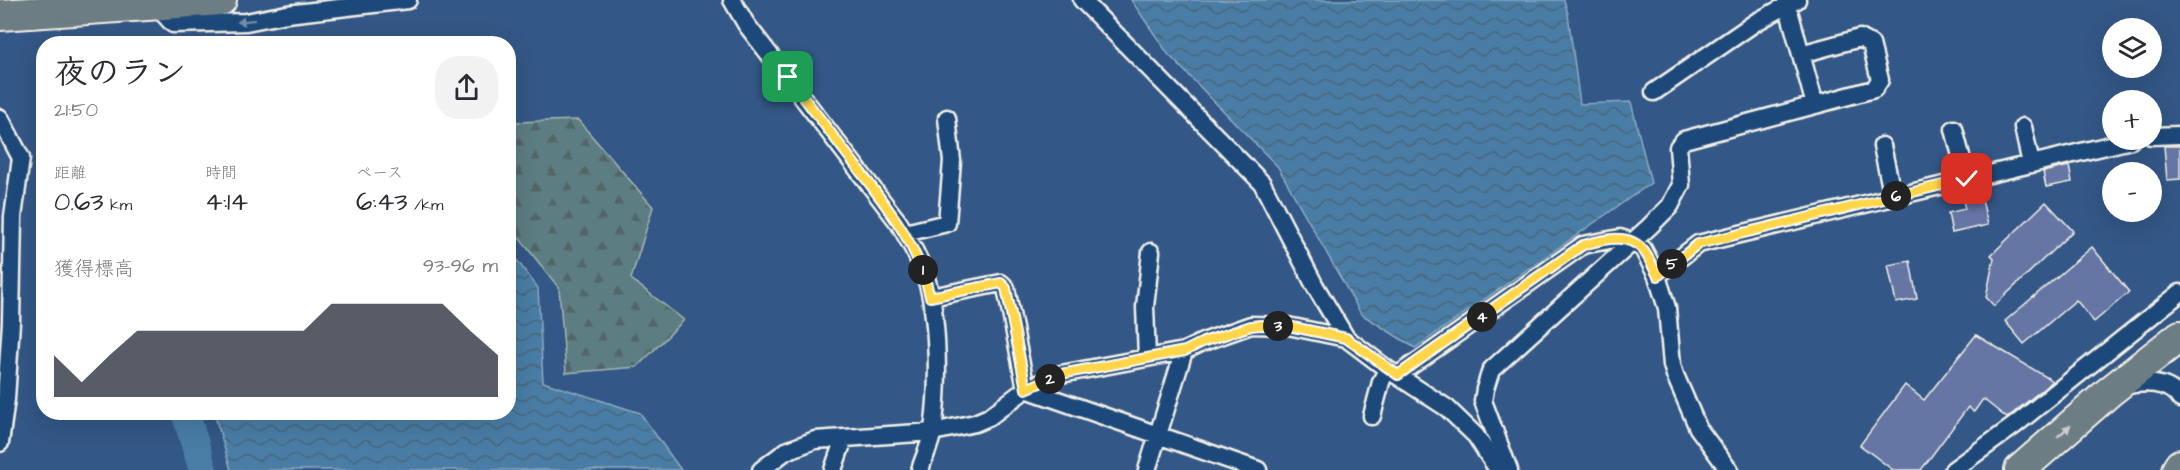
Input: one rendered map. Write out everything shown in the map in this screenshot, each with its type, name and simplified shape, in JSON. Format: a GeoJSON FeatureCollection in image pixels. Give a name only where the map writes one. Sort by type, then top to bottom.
{"type":"FeatureCollection","features":[{"type":"Feature","properties":{"kind":"highway"},"geometry":{"type":"LineString","coordinates":[[0,15],[221,0]]}},
{"type":"Feature","properties":{"kind":"highway"},"geometry":{"type":"LineString","coordinates":[[2020,470],[2109,392],[2180,336]]}},
{"type":"Feature","properties":{"kind":"highway"},"geometry":{"type":"LineString","coordinates":[[2177,470],[2180,465]]}},
{"type":"Feature","properties":{"kind":"street"},"geometry":{"type":"LineString","coordinates":[[147,5],[162,12],[173,24],[184,24],[246,22],[287,14],[408,0]]}},
{"type":"Feature","properties":{"kind":"street"},"geometry":{"type":"LineString","coordinates":[[732,0],[746,24],[905,233],[916,253],[926,278],[930,297],[936,373],[933,432],[920,470]]}},
{"type":"Feature","properties":{"kind":"street"},"geometry":{"type":"LineString","coordinates":[[1082,0],[1263,183],[1315,286],[1346,338],[1447,408],[1462,421],[1476,436],[1498,470]]}},
{"type":"Feature","properties":{"kind":"street"},"geometry":{"type":"LineString","coordinates":[[1654,92],[1756,22],[1790,2],[1815,105]]}},
{"type":"Feature","properties":{"kind":"street"},"geometry":{"type":"LineString","coordinates":[[1509,470],[1483,401],[1487,378],[1491,370],[1670,206],[1681,185],[1678,147],[1684,140],[1874,89],[1880,81],[1871,44],[1860,38],[1801,54]]}},
{"type":"Feature","properties":{"kind":"street"},"geometry":{"type":"LineString","coordinates":[[0,118],[21,158],[6,225],[9,355],[0,443]]}},
{"type":"Feature","properties":{"kind":"street"},"geometry":{"type":"LineString","coordinates":[[905,233],[947,223],[952,161],[947,118]]}},
{"type":"Feature","properties":{"kind":"street"},"geometry":{"type":"LineString","coordinates":[[2023,127],[2031,164]]}},
{"type":"Feature","properties":{"kind":"street"},"geometry":{"type":"LineString","coordinates":[[1954,129],[1967,179]]}},
{"type":"Feature","properties":{"kind":"street"},"geometry":{"type":"LineString","coordinates":[[2162,136],[2180,135]]}},
{"type":"Feature","properties":{"kind":"street"},"geometry":{"type":"LineString","coordinates":[[1882,146],[1893,197]]}},
{"type":"Feature","properties":{"kind":"street"},"geometry":{"type":"LineString","coordinates":[[1658,276],[1698,244],[2102,147]]}},
{"type":"Feature","properties":{"kind":"street"},"geometry":{"type":"LineString","coordinates":[[1372,416],[1381,382],[1393,372],[1583,245],[1620,238],[1643,249],[1658,276],[1667,308],[1672,366],[1675,375],[1698,428],[1729,470]]}},
{"type":"Feature","properties":{"kind":"street"},"geometry":{"type":"LineString","coordinates":[[1147,357],[1145,307],[1151,252]]}},
{"type":"Feature","properties":{"kind":"street"},"geometry":{"type":"LineString","coordinates":[[930,297],[1001,283],[1006,288],[1026,389]]}},
{"type":"Feature","properties":{"kind":"street"},"geometry":{"type":"LineString","coordinates":[[1953,470],[2015,425],[2180,292]]}},
{"type":"Feature","properties":{"kind":"street"},"geometry":{"type":"LineString","coordinates":[[761,470],[786,451],[816,440],[933,432],[975,423],[989,417],[1026,389],[1061,374],[1185,351],[1203,342],[1251,326],[1288,326],[1346,338]]}},
{"type":"Feature","properties":{"kind":"street"},"geometry":{"type":"LineString","coordinates":[[1147,470],[1185,351]]}},
{"type":"Feature","properties":{"kind":"street"},"geometry":{"type":"LineString","coordinates":[[2109,392],[2138,383],[2151,383],[2165,386],[2177,393],[2180,399]]}},
{"type":"Feature","properties":{"kind":"street"},"geometry":{"type":"LineString","coordinates":[[1026,389],[1258,470]]}},
{"type":"Feature","properties":{"kind":"street"},"geometry":{"type":"LineString","coordinates":[[833,470],[844,438]]}},
{"type":"Feature","properties":{"kind":"green space"},"geometry":{"type":"Polygon","coordinates":[[[578,120],[653,207],[631,279],[684,320],[637,367],[566,373],[559,288],[516,234],[516,122],[578,120]]]}},
{"type":"Feature","properties":{"kind":"water"},"geometry":{"type":"Polygon","coordinates":[[[1131,0],[1564,0],[1568,14],[1580,104],[1631,102],[1651,183],[1415,348],[1361,314],[1278,167],[1168,54],[1131,0]]]}},
{"type":"Feature","properties":{"kind":"water"},"geometry":{"type":"Polygon","coordinates":[[[516,259],[538,288],[543,382],[640,413],[681,470],[231,470],[216,420],[516,420],[516,259]]]}},
{"type":"Feature","properties":{"kind":"building"},"geometry":{"type":"Polygon","coordinates":[[[2164,146],[2180,146],[2180,179],[2167,180],[2164,146]]]}},
{"type":"Feature","properties":{"kind":"building"},"geometry":{"type":"Polygon","coordinates":[[[2069,166],[2072,182],[2046,187],[2043,172],[2069,166]]]}},
{"type":"Feature","properties":{"kind":"building"},"geometry":{"type":"Polygon","coordinates":[[[1979,187],[1988,225],[1952,233],[1948,213],[1965,209],[1961,192],[1979,187]]]}},
{"type":"Feature","properties":{"kind":"building"},"geometry":{"type":"Polygon","coordinates":[[[2046,202],[2073,231],[1994,306],[1986,297],[1994,258],[1991,255],[2046,202]]]}},
{"type":"Feature","properties":{"kind":"building"},"geometry":{"type":"Polygon","coordinates":[[[2092,247],[2129,292],[2094,322],[2076,300],[2024,344],[2005,321],[2092,247]]]}},
{"type":"Feature","properties":{"kind":"building"},"geometry":{"type":"Polygon","coordinates":[[[1910,261],[1917,299],[1896,303],[1888,265],[1910,261]]]}},
{"type":"Feature","properties":{"kind":"building"},"geometry":{"type":"Polygon","coordinates":[[[1976,335],[2053,381],[2007,418],[1983,399],[1974,412],[1968,407],[1921,470],[1893,470],[1860,445],[1905,385],[1924,400],[1976,335]]]}},
{"type":"Feature","properties":{"kind":"waterway"},"geometry":{"type":"LineString","coordinates":[[187,420],[203,470]]}},
{"type":"Feature","properties":{"kind":"route"},"geometry":{"type":"LineString","coordinates":[[788,77],[899,223],[916,253],[926,278],[930,297],[1001,283],[1006,288],[1026,389],[1061,374],[1185,351],[1203,342],[1260,325],[1288,326],[1346,338],[1398,375],[1583,245],[1620,238],[1632,242],[1643,249],[1658,276],[1698,244],[1967,179]]}}]}
